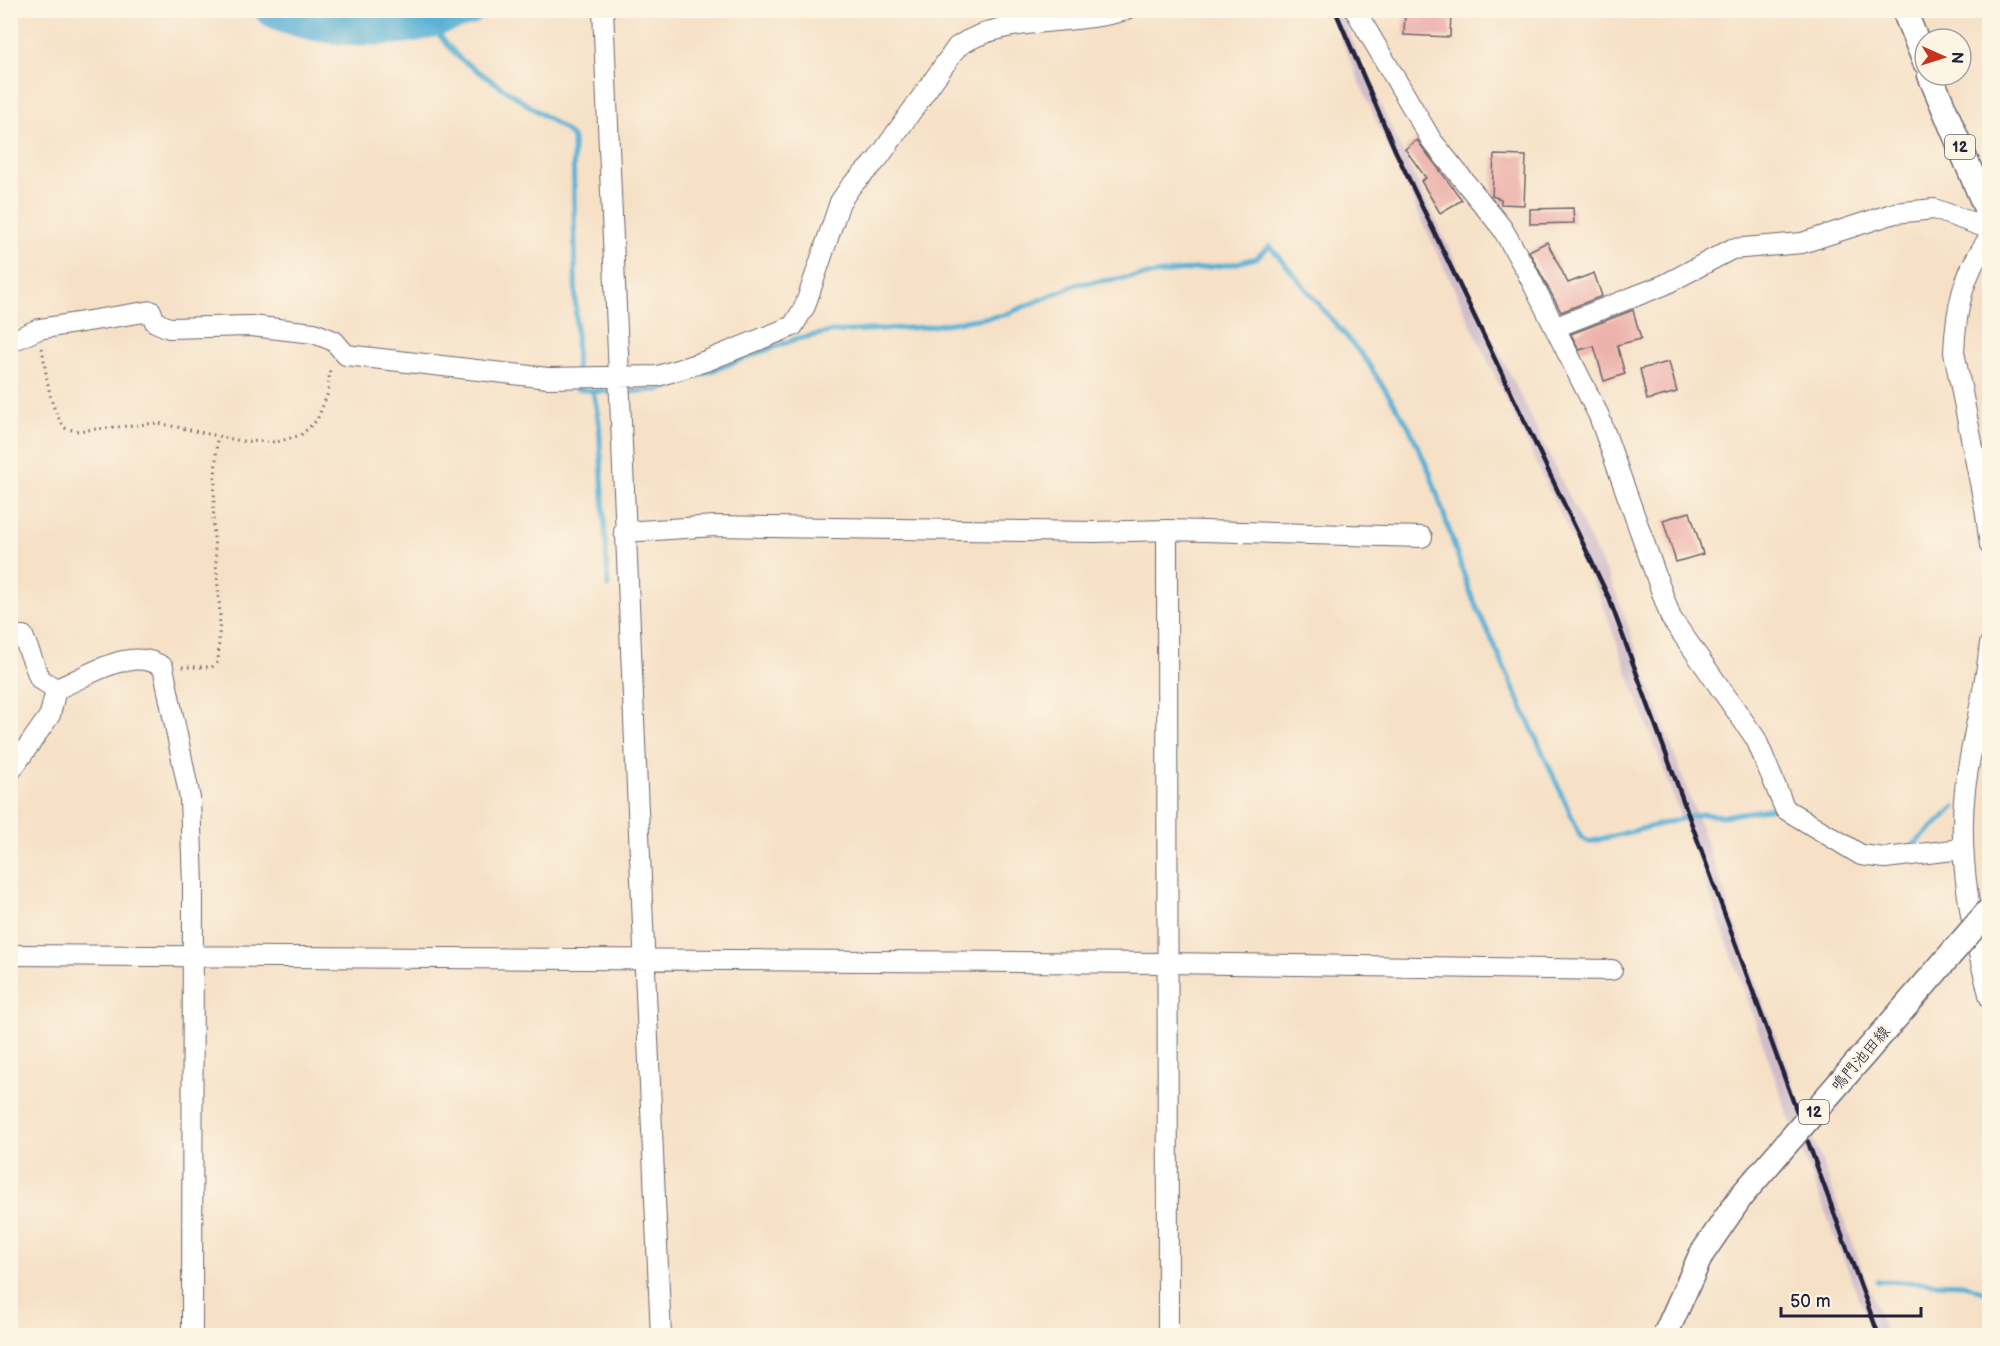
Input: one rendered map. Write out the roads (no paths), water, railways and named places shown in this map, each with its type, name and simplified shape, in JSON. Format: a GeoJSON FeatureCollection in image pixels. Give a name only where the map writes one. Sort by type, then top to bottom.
{"type":"FeatureCollection","features":[{"type":"Feature","properties":{"kind":"main road"},"geometry":{"type":"LineString","coordinates":[[1904,10],[1913,32]]}},
{"type":"Feature","properties":{"kind":"main road","name":"12"},"geometry":{"type":"LineString","coordinates":[[1935,87],[1989,218]]}},
{"type":"Feature","properties":{"kind":"main road","name":"鳴門池田線"},"geometry":{"type":"LineString","coordinates":[[1666,1334],[1701,1255],[1742,1195],[1989,909]]}},
{"type":"Feature","properties":{"kind":"street"},"geometry":{"type":"LineString","coordinates":[[10,342],[39,329],[151,311],[155,322],[169,328],[251,326],[314,333],[334,341],[346,356],[587,380],[619,388],[706,362],[793,326],[805,306],[840,202],[851,186],[877,160],[957,47],[969,39],[1015,26],[1107,16],[1125,10]]}},
{"type":"Feature","properties":{"kind":"street"},"geometry":{"type":"LineString","coordinates":[[1355,10],[1432,141],[1502,228],[1556,327],[1599,416],[1671,618],[1756,739],[1785,809],[1861,855],[1885,858],[1962,849]]}},
{"type":"Feature","properties":{"kind":"street"},"geometry":{"type":"LineString","coordinates":[[603,16],[661,1335]]}},
{"type":"Feature","properties":{"kind":"street"},"geometry":{"type":"LineString","coordinates":[[1556,327],[1664,285],[1732,249],[1802,243],[1895,213],[1934,209],[1989,229]]}},
{"type":"Feature","properties":{"kind":"street"},"geometry":{"type":"LineString","coordinates":[[1989,237],[1964,281],[1955,329],[1954,352],[1985,508],[1989,546]]}},
{"type":"Feature","properties":{"kind":"street"},"geometry":{"type":"LineString","coordinates":[[624,532],[715,526],[1095,532],[1167,530],[1422,537]]}},
{"type":"Feature","properties":{"kind":"street"},"geometry":{"type":"LineString","coordinates":[[1167,530],[1168,1335]]}},
{"type":"Feature","properties":{"kind":"street"},"geometry":{"type":"LineString","coordinates":[[10,636],[23,636],[40,679],[56,689]]}},
{"type":"Feature","properties":{"kind":"street"},"geometry":{"type":"LineString","coordinates":[[1989,644],[1965,789],[1962,849],[1977,950],[1989,998]]}},
{"type":"Feature","properties":{"kind":"street"},"geometry":{"type":"LineString","coordinates":[[56,689],[118,660],[154,662],[163,667],[190,798],[193,885],[191,957],[192,1335]]}},
{"type":"Feature","properties":{"kind":"street"},"geometry":{"type":"LineString","coordinates":[[10,772],[50,716],[56,689]]}},
{"type":"Feature","properties":{"kind":"street"},"geometry":{"type":"LineString","coordinates":[[10,955],[116,953],[191,957],[1167,963],[1611,970]]}},
{"type":"Feature","properties":{"kind":"waterway"},"geometry":{"type":"LineString","coordinates":[[271,10],[319,25],[353,29],[412,26],[468,10]]}},
{"type":"Feature","properties":{"kind":"waterway"},"geometry":{"type":"LineString","coordinates":[[427,21],[460,59],[565,130],[573,138],[577,389],[593,391],[599,422],[608,586]]}},
{"type":"Feature","properties":{"kind":"waterway"},"geometry":{"type":"LineString","coordinates":[[625,392],[660,390],[796,339],[830,332],[925,327],[1004,315],[1078,284],[1233,264],[1256,258],[1270,246],[1366,360],[1408,425],[1430,473],[1469,590],[1581,837],[1589,842],[1701,814],[1724,816],[1780,807]]}},
{"type":"Feature","properties":{"kind":"waterway"},"geometry":{"type":"LineString","coordinates":[[593,391],[615,392]]}},
{"type":"Feature","properties":{"kind":"waterway"},"geometry":{"type":"LineString","coordinates":[[1910,848],[1955,807]]}},
{"type":"Feature","properties":{"kind":"waterway"},"geometry":{"type":"LineString","coordinates":[[1877,1281],[1963,1284],[1990,1294]]}},
{"type":"Feature","properties":{"kind":"railway"},"geometry":{"type":"LineString","coordinates":[[1335,10],[1395,150],[1609,598],[1879,1336]]}}]}
